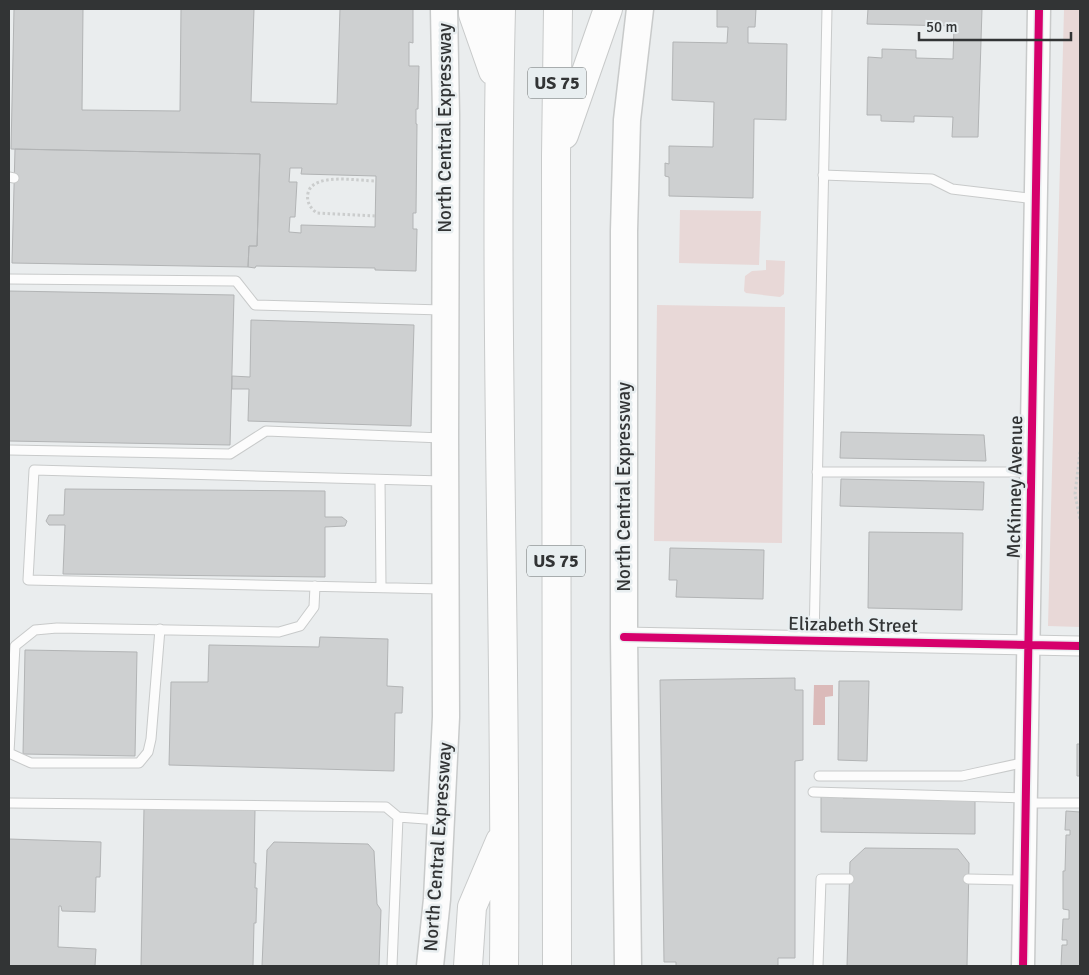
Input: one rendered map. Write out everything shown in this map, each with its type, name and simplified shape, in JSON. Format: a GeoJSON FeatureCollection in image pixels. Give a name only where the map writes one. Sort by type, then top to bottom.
{"type":"FeatureCollection","features":[{"type":"Feature","properties":{"kind":"highway"},"geometry":{"type":"LineString","coordinates":[[473,9],[473,14],[499,87]]}},
{"type":"Feature","properties":{"kind":"highway","name":"US 75"},"geometry":{"type":"LineString","coordinates":[[501,9],[499,87],[499,425],[505,829],[504,966]]}},
{"type":"Feature","properties":{"kind":"highway","name":"US 75"},"geometry":{"type":"LineString","coordinates":[[557,966],[556,156],[558,9]]}},
{"type":"Feature","properties":{"kind":"highway"},"geometry":{"type":"LineString","coordinates":[[556,156],[608,9]]}},
{"type":"Feature","properties":{"kind":"highway"},"geometry":{"type":"LineString","coordinates":[[468,966],[472,907],[505,829]]}},
{"type":"Feature","properties":{"kind":"main road","name":"North Central Expressway"},"geometry":{"type":"LineString","coordinates":[[430,966],[437,899],[446,717],[446,115],[444,9]]}},
{"type":"Feature","properties":{"kind":"main road","name":"North Central Expressway"},"geometry":{"type":"LineString","coordinates":[[628,966],[624,637],[624,231],[627,129],[640,9]]}},
{"type":"Feature","properties":{"kind":"street","name":"McKinney Avenue"},"geometry":{"type":"LineString","coordinates":[[1022,966],[1039,9]]}},
{"type":"Feature","properties":{"kind":"street","name":"Elizabeth Street"},"geometry":{"type":"LineString","coordinates":[[624,637],[1080,646]]}},
{"type":"Feature","properties":{"kind":"lane"},"geometry":{"type":"LineString","coordinates":[[814,641],[826,9]]}},
{"type":"Feature","properties":{"kind":"lane"},"geometry":{"type":"LineString","coordinates":[[823,175],[932,179],[952,189],[1036,199]]}},
{"type":"Feature","properties":{"kind":"lane"},"geometry":{"type":"LineString","coordinates":[[9,279],[236,281],[255,305],[446,310]]}},
{"type":"Feature","properties":{"kind":"lane"},"geometry":{"type":"LineString","coordinates":[[9,450],[230,454],[266,432],[445,438]]}},
{"type":"Feature","properties":{"kind":"lane"},"geometry":{"type":"LineString","coordinates":[[446,481],[34,470],[28,580],[446,589]]}},
{"type":"Feature","properties":{"kind":"lane"},"geometry":{"type":"LineString","coordinates":[[817,472],[1031,472]]}},
{"type":"Feature","properties":{"kind":"lane"},"geometry":{"type":"LineString","coordinates":[[380,480],[381,587]]}},
{"type":"Feature","properties":{"kind":"lane"},"geometry":{"type":"LineString","coordinates":[[160,629],[148,752],[139,763],[31,763],[9,753],[15,646],[25,636],[35,630],[57,628],[160,629],[279,632],[300,626],[314,607],[315,586]]}},
{"type":"Feature","properties":{"kind":"lane"},"geometry":{"type":"LineString","coordinates":[[819,776],[962,776],[1026,762]]}},
{"type":"Feature","properties":{"kind":"lane"},"geometry":{"type":"LineString","coordinates":[[813,792],[1080,803]]}},
{"type":"Feature","properties":{"kind":"lane"},"geometry":{"type":"LineString","coordinates":[[9,803],[386,807],[398,817],[442,820]]}},
{"type":"Feature","properties":{"kind":"lane"},"geometry":{"type":"LineString","coordinates":[[392,966],[398,817]]}},
{"type":"Feature","properties":{"kind":"lane"},"geometry":{"type":"LineString","coordinates":[[818,966],[821,879],[849,879]]}},
{"type":"Feature","properties":{"kind":"lane"},"geometry":{"type":"LineString","coordinates":[[968,879],[1024,880]]}},
{"type":"Feature","properties":{"kind":"path"},"geometry":{"type":"LineString","coordinates":[[375,216],[317,214],[309,205],[308,194],[313,184],[324,180],[376,181]]}},
{"type":"Feature","properties":{"kind":"path"},"geometry":{"type":"LineString","coordinates":[[1080,452],[1075,494],[1080,520]]}},
{"type":"Feature","properties":{"kind":"shaded area"},"geometry":{"type":"Polygon","coordinates":[[[1064,9],[1080,9],[1080,627],[1048,626],[1064,9]]]}},
{"type":"Feature","properties":{"kind":"shaded area"},"geometry":{"type":"Polygon","coordinates":[[[680,210],[761,211],[759,265],[679,263],[680,210]]]}},
{"type":"Feature","properties":{"kind":"shaded area"},"geometry":{"type":"Polygon","coordinates":[[[766,260],[785,261],[784,294],[780,297],[746,293],[744,291],[745,276],[752,271],[766,270],[766,260]]]}},
{"type":"Feature","properties":{"kind":"shaded area"},"geometry":{"type":"Polygon","coordinates":[[[657,305],[785,307],[782,543],[654,541],[657,305]]]}},
{"type":"Feature","properties":{"kind":"shaded area"},"geometry":{"type":"Polygon","coordinates":[[[814,685],[833,685],[833,696],[825,697],[825,725],[813,725],[814,685]]]}},
{"type":"Feature","properties":{"kind":"building"},"geometry":{"type":"Polygon","coordinates":[[[14,9],[83,9],[82,110],[180,111],[181,9],[254,9],[251,102],[337,104],[340,9],[413,9],[413,43],[409,42],[409,66],[419,66],[418,109],[416,109],[416,213],[413,213],[413,229],[417,229],[416,271],[375,270],[375,268],[248,267],[249,246],[257,246],[260,154],[11,149],[14,9]],[[290,168],[289,182],[297,182],[295,217],[290,217],[289,232],[301,233],[301,225],[375,227],[376,176],[301,174],[302,168],[290,168]]]}},
{"type":"Feature","properties":{"kind":"building"},"geometry":{"type":"Polygon","coordinates":[[[717,9],[756,9],[755,27],[748,27],[748,43],[787,44],[786,120],[754,119],[753,198],[669,196],[669,177],[665,176],[665,163],[669,164],[669,146],[713,147],[714,102],[672,100],[673,42],[727,43],[728,27],[717,27],[717,9]]]}},
{"type":"Feature","properties":{"kind":"building"},"geometry":{"type":"Polygon","coordinates":[[[868,9],[982,9],[978,137],[952,137],[953,117],[914,116],[914,122],[881,121],[881,115],[867,115],[868,57],[882,58],[882,49],[916,50],[916,58],[953,59],[954,26],[867,24],[868,9]]]}},
{"type":"Feature","properties":{"kind":"building"},"geometry":{"type":"Polygon","coordinates":[[[15,149],[260,154],[257,246],[249,246],[248,267],[12,263],[15,149]]]}},
{"type":"Feature","properties":{"kind":"building"},"geometry":{"type":"Polygon","coordinates":[[[9,291],[234,295],[230,445],[9,441],[9,291]]]}},
{"type":"Feature","properties":{"kind":"building"},"geometry":{"type":"Polygon","coordinates":[[[251,320],[414,325],[411,426],[248,421],[249,389],[232,389],[232,376],[250,377],[251,320]]]}},
{"type":"Feature","properties":{"kind":"building"},"geometry":{"type":"Polygon","coordinates":[[[841,432],[984,435],[986,461],[840,458],[841,432]]]}},
{"type":"Feature","properties":{"kind":"building"},"geometry":{"type":"Polygon","coordinates":[[[841,479],[984,482],[983,510],[840,506],[841,479]]]}},
{"type":"Feature","properties":{"kind":"building"},"geometry":{"type":"Polygon","coordinates":[[[65,489],[325,491],[325,517],[342,517],[347,521],[345,526],[325,527],[325,577],[63,574],[65,525],[49,525],[46,521],[49,515],[64,515],[65,489]]]}},
{"type":"Feature","properties":{"kind":"building"},"geometry":{"type":"Polygon","coordinates":[[[869,532],[963,533],[962,610],[868,608],[869,532]]]}},
{"type":"Feature","properties":{"kind":"building"},"geometry":{"type":"Polygon","coordinates":[[[670,548],[764,550],[763,599],[676,597],[677,580],[669,580],[670,548]]]}},
{"type":"Feature","properties":{"kind":"building"},"geometry":{"type":"Polygon","coordinates":[[[320,637],[388,639],[387,686],[403,687],[402,713],[395,713],[394,771],[169,765],[171,682],[208,682],[209,645],[319,647],[320,637]]]}},
{"type":"Feature","properties":{"kind":"building"},"geometry":{"type":"Polygon","coordinates":[[[25,650],[137,652],[135,756],[23,754],[25,650]]]}},
{"type":"Feature","properties":{"kind":"building"},"geometry":{"type":"Polygon","coordinates":[[[795,678],[795,690],[803,690],[803,760],[795,761],[795,958],[778,958],[778,966],[676,966],[676,962],[664,962],[660,680],[795,678]]]}},
{"type":"Feature","properties":{"kind":"building"},"geometry":{"type":"Polygon","coordinates":[[[839,681],[869,681],[867,761],[838,760],[839,681]]]}},
{"type":"Feature","properties":{"kind":"building"},"geometry":{"type":"Polygon","coordinates":[[[1077,744],[1080,744],[1080,776],[1077,776],[1077,744]]]}},
{"type":"Feature","properties":{"kind":"building"},"geometry":{"type":"Polygon","coordinates":[[[821,795],[843,795],[843,798],[975,799],[975,834],[821,832],[821,795]]]}},
{"type":"Feature","properties":{"kind":"building"},"geometry":{"type":"Polygon","coordinates":[[[144,808],[255,810],[254,863],[256,863],[255,888],[257,888],[253,966],[141,966],[144,808]]]}},
{"type":"Feature","properties":{"kind":"building"},"geometry":{"type":"Polygon","coordinates":[[[1066,811],[1080,812],[1080,966],[1061,966],[1062,945],[1067,945],[1067,940],[1062,940],[1063,919],[1069,919],[1069,910],[1063,909],[1063,871],[1065,871],[1066,835],[1070,835],[1070,830],[1065,830],[1066,811]]]}},
{"type":"Feature","properties":{"kind":"building"},"geometry":{"type":"Polygon","coordinates":[[[9,839],[101,842],[100,877],[96,877],[95,912],[62,911],[61,906],[59,906],[58,947],[96,949],[95,966],[9,966],[9,839]]]}},
{"type":"Feature","properties":{"kind":"building"},"geometry":{"type":"Polygon","coordinates":[[[274,842],[368,844],[374,851],[377,904],[381,910],[379,966],[262,966],[267,850],[274,842]]]}},
{"type":"Feature","properties":{"kind":"building"},"geometry":{"type":"Polygon","coordinates":[[[865,848],[958,849],[969,863],[967,966],[847,966],[850,862],[865,848]]]}},
{"type":"Feature","properties":{"kind":"cycle path"},"geometry":{"type":"LineString","coordinates":[[1023,966],[1039,9]]}},
{"type":"Feature","properties":{"kind":"cycle path"},"geometry":{"type":"LineString","coordinates":[[624,637],[1080,646]]}}]}
